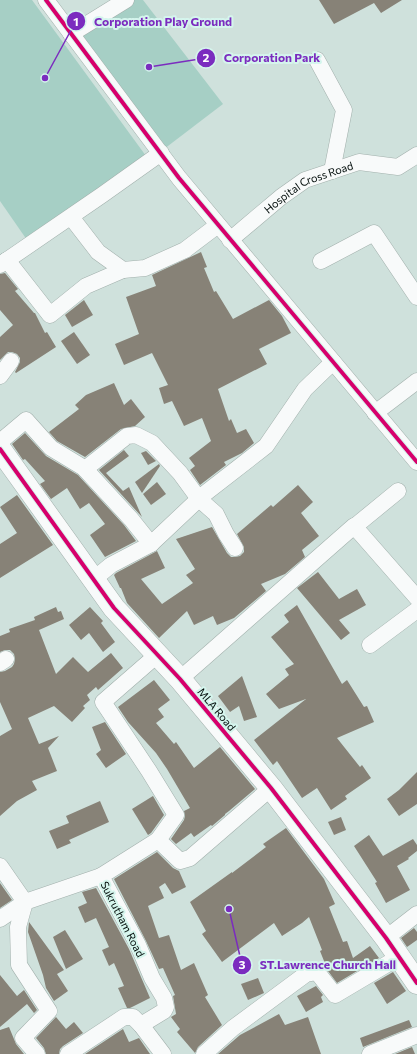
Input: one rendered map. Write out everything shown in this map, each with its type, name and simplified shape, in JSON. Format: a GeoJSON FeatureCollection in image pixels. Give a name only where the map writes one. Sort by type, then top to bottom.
{"type":"FeatureCollection","features":[{"type":"Feature","properties":{"kind":"street"},"geometry":{"type":"LineString","coordinates":[[46,0],[179,178],[417,462]]}},
{"type":"Feature","properties":{"kind":"street"},"geometry":{"type":"LineString","coordinates":[[71,34],[126,0]]}},
{"type":"Feature","properties":{"kind":"street"},"geometry":{"type":"LineString","coordinates":[[317,60],[344,110],[332,171]]}},
{"type":"Feature","properties":{"kind":"street"},"geometry":{"type":"LineString","coordinates":[[160,153],[71,217],[3,263],[50,315],[86,286],[123,270],[145,268],[185,250],[218,225]]}},
{"type":"Feature","properties":{"kind":"street","name":"Hospital Cross Road"},"geometry":{"type":"LineString","coordinates":[[230,240],[281,197],[305,180],[359,162],[398,167],[417,155]]}},
{"type":"Feature","properties":{"kind":"street"},"geometry":{"type":"LineString","coordinates":[[71,217],[98,252],[123,270]]}},
{"type":"Feature","properties":{"kind":"street"},"geometry":{"type":"LineString","coordinates":[[322,261],[374,233],[417,297]]}},
{"type":"Feature","properties":{"kind":"street"},"geometry":{"type":"LineString","coordinates":[[0,376],[11,361]]}},
{"type":"Feature","properties":{"kind":"street"},"geometry":{"type":"LineString","coordinates":[[94,579],[111,565],[151,544],[199,498],[266,446],[305,388],[333,362]]}},
{"type":"Feature","properties":{"kind":"street"},"geometry":{"type":"LineString","coordinates":[[375,413],[417,381]]}},
{"type":"Feature","properties":{"kind":"street"},"geometry":{"type":"LineString","coordinates":[[0,442],[26,420],[51,448],[85,469],[131,519],[151,544]]}},
{"type":"Feature","properties":{"kind":"street"},"geometry":{"type":"LineString","coordinates":[[85,469],[127,436],[136,435],[152,443],[180,473],[199,498],[216,514],[235,548]]}},
{"type":"Feature","properties":{"kind":"street","name":"MLA Road"},"geometry":{"type":"LineString","coordinates":[[0,449],[114,608],[180,679],[271,788],[386,938],[417,983]]}},
{"type":"Feature","properties":{"kind":"street"},"geometry":{"type":"LineString","coordinates":[[180,679],[354,527],[398,491]]}},
{"type":"Feature","properties":{"kind":"street"},"geometry":{"type":"LineString","coordinates":[[354,527],[417,598]]}},
{"type":"Feature","properties":{"kind":"street"},"geometry":{"type":"LineString","coordinates":[[370,645],[417,610]]}},
{"type":"Feature","properties":{"kind":"street"},"geometry":{"type":"LineString","coordinates":[[157,655],[104,702],[176,815],[158,840],[180,861],[190,858],[271,788]]}},
{"type":"Feature","properties":{"kind":"street","name":"Sukrutham Road"},"geometry":{"type":"LineString","coordinates":[[141,1025],[164,1011],[166,1007],[164,998],[152,978],[138,945],[101,876],[158,840]]}},
{"type":"Feature","properties":{"kind":"street"},"geometry":{"type":"LineString","coordinates":[[0,866],[25,902],[18,928],[19,965],[50,1011],[23,1038],[37,1054]]}},
{"type":"Feature","properties":{"kind":"street"},"geometry":{"type":"LineString","coordinates":[[0,919],[25,902],[101,876]]}},
{"type":"Feature","properties":{"kind":"street"},"geometry":{"type":"LineString","coordinates":[[386,938],[417,914]]}},
{"type":"Feature","properties":{"kind":"street"},"geometry":{"type":"LineString","coordinates":[[204,1054],[233,1028],[306,974],[317,972],[335,995],[399,957]]}},
{"type":"Feature","properties":{"kind":"street"},"geometry":{"type":"LineString","coordinates":[[68,1054],[124,1017],[133,1017],[163,1054]]}},
{"type":"Feature","properties":{"kind":"street"},"geometry":{"type":"LineString","coordinates":[[370,1054],[417,1035]]}},
{"type":"Feature","properties":{"kind":"green space"},"geometry":{"type":"Polygon","coordinates":[[[0,0],[32,0],[146,156],[27,240],[0,201],[0,0]]]}},
{"type":"Feature","properties":{"kind":"green space"},"geometry":{"type":"Polygon","coordinates":[[[130,0],[143,0],[223,104],[164,149],[78,29],[130,0]]]}},
{"type":"Feature","properties":{"kind":"building"},"geometry":{"type":"Polygon","coordinates":[[[319,0],[402,0],[381,13],[374,3],[334,24],[319,0]]]}},
{"type":"Feature","properties":{"kind":"building"},"geometry":{"type":"Polygon","coordinates":[[[201,252],[207,267],[204,268],[214,292],[216,291],[233,319],[269,300],[282,316],[291,333],[259,349],[267,364],[218,389],[229,421],[231,419],[237,433],[246,429],[254,443],[242,453],[224,462],[226,465],[200,485],[190,470],[195,466],[189,458],[211,441],[202,418],[184,426],[172,401],[164,404],[159,388],[168,385],[152,353],[124,365],[115,344],[139,334],[126,297],[156,286],[152,275],[201,252]]]}},
{"type":"Feature","properties":{"kind":"building"},"geometry":{"type":"Polygon","coordinates":[[[5,273],[18,289],[15,291],[35,313],[45,333],[47,332],[56,347],[16,373],[15,372],[20,362],[20,358],[17,354],[8,352],[0,360],[0,337],[13,325],[0,310],[0,274],[5,273]]]}},
{"type":"Feature","properties":{"kind":"building"},"geometry":{"type":"Polygon","coordinates":[[[84,300],[93,315],[72,327],[65,315],[84,300]]]}},
{"type":"Feature","properties":{"kind":"building"},"geometry":{"type":"Polygon","coordinates":[[[74,332],[90,355],[77,364],[61,341],[74,332]]]}},
{"type":"Feature","properties":{"kind":"building"},"geometry":{"type":"Polygon","coordinates":[[[114,383],[124,405],[131,399],[145,417],[135,426],[121,429],[85,457],[57,441],[49,432],[79,409],[75,405],[86,395],[114,383]]]}},
{"type":"Feature","properties":{"kind":"building"},"geometry":{"type":"Polygon","coordinates":[[[25,433],[46,456],[78,475],[124,525],[136,541],[105,557],[90,535],[105,524],[89,503],[80,509],[67,488],[51,499],[40,484],[45,481],[25,459],[23,460],[12,444],[25,433]]]}},
{"type":"Feature","properties":{"kind":"building"},"geometry":{"type":"Polygon","coordinates":[[[124,450],[129,456],[106,473],[123,491],[129,487],[142,517],[99,470],[124,450]]]}},
{"type":"Feature","properties":{"kind":"building"},"geometry":{"type":"Polygon","coordinates":[[[146,451],[156,461],[148,465],[141,453],[146,451]]]}},
{"type":"Feature","properties":{"kind":"building"},"geometry":{"type":"Polygon","coordinates":[[[159,464],[160,466],[142,493],[135,482],[159,464]]]}},
{"type":"Feature","properties":{"kind":"building"},"geometry":{"type":"Polygon","coordinates":[[[157,482],[166,494],[151,505],[143,494],[157,482]]]}},
{"type":"Feature","properties":{"kind":"building"},"geometry":{"type":"Polygon","coordinates":[[[298,485],[313,502],[301,513],[319,536],[302,550],[305,557],[285,574],[261,584],[266,591],[234,618],[217,625],[213,616],[194,625],[187,611],[159,638],[127,603],[114,575],[116,573],[157,551],[165,568],[141,579],[162,604],[193,583],[186,575],[195,569],[176,539],[212,527],[227,553],[231,557],[240,556],[244,552],[244,547],[237,534],[271,505],[273,507],[298,485]]]}},
{"type":"Feature","properties":{"kind":"building"},"geometry":{"type":"Polygon","coordinates":[[[17,495],[53,545],[0,578],[0,544],[17,533],[0,507],[17,495]]]}},
{"type":"Feature","properties":{"kind":"building"},"geometry":{"type":"Polygon","coordinates":[[[318,572],[339,599],[357,589],[366,605],[339,620],[350,633],[341,640],[297,588],[318,572]]]}},
{"type":"Feature","properties":{"kind":"building"},"geometry":{"type":"Polygon","coordinates":[[[297,605],[342,684],[347,680],[364,707],[367,706],[374,722],[337,738],[360,767],[362,765],[371,778],[345,796],[347,799],[331,810],[317,788],[302,798],[277,761],[273,765],[254,740],[306,699],[279,709],[266,694],[289,675],[285,669],[294,664],[271,637],[289,622],[284,615],[297,605]]]}},
{"type":"Feature","properties":{"kind":"building"},"geometry":{"type":"Polygon","coordinates":[[[56,607],[58,612],[61,611],[64,619],[39,630],[56,674],[73,657],[88,672],[111,653],[123,668],[98,690],[96,687],[87,695],[90,700],[83,706],[85,708],[72,722],[54,706],[28,718],[39,744],[59,736],[48,748],[57,771],[32,781],[37,790],[17,801],[0,816],[0,736],[12,729],[0,702],[0,672],[12,667],[15,659],[14,654],[10,650],[0,652],[0,636],[10,632],[9,629],[35,620],[34,617],[56,607]]]}},
{"type":"Feature","properties":{"kind":"building"},"geometry":{"type":"Polygon","coordinates":[[[90,607],[103,621],[101,623],[115,642],[103,652],[89,633],[81,640],[69,625],[90,607]]]}},
{"type":"Feature","properties":{"kind":"building"},"geometry":{"type":"Polygon","coordinates":[[[242,676],[257,717],[244,721],[239,706],[230,712],[218,696],[242,676]]]}},
{"type":"Feature","properties":{"kind":"building"},"geometry":{"type":"Polygon","coordinates":[[[154,680],[170,700],[158,709],[164,717],[156,723],[174,744],[176,742],[194,768],[220,747],[255,789],[212,826],[211,825],[194,837],[191,833],[176,844],[171,839],[184,820],[184,811],[190,808],[156,753],[128,722],[118,707],[154,680]]]}},
{"type":"Feature","properties":{"kind":"building"},"geometry":{"type":"Polygon","coordinates":[[[105,722],[126,754],[106,768],[96,754],[101,750],[92,727],[105,722]]]}},
{"type":"Feature","properties":{"kind":"building"},"geometry":{"type":"Polygon","coordinates":[[[417,772],[417,804],[399,816],[387,799],[399,790],[417,772]]]}},
{"type":"Feature","properties":{"kind":"building"},"geometry":{"type":"Polygon","coordinates":[[[153,796],[164,815],[148,835],[132,809],[153,796]]]}},
{"type":"Feature","properties":{"kind":"building"},"geometry":{"type":"Polygon","coordinates":[[[100,801],[109,822],[69,840],[71,843],[57,849],[49,831],[69,823],[66,816],[100,801]]]}},
{"type":"Feature","properties":{"kind":"building"},"geometry":{"type":"Polygon","coordinates":[[[341,817],[346,830],[334,835],[328,822],[341,817]]]}},
{"type":"Feature","properties":{"kind":"building"},"geometry":{"type":"Polygon","coordinates":[[[286,828],[324,879],[335,904],[329,907],[343,942],[347,941],[353,958],[370,946],[379,958],[337,983],[328,971],[320,951],[322,950],[309,917],[282,936],[274,923],[222,962],[202,934],[206,931],[190,902],[266,847],[263,844],[286,828]]]}},
{"type":"Feature","properties":{"kind":"building"},"geometry":{"type":"Polygon","coordinates":[[[369,835],[383,856],[413,839],[417,845],[417,851],[408,858],[409,859],[397,866],[410,890],[386,903],[375,883],[377,882],[354,846],[369,835]]]}},
{"type":"Feature","properties":{"kind":"building"},"geometry":{"type":"Polygon","coordinates":[[[157,852],[173,868],[179,871],[186,887],[172,894],[165,883],[159,887],[164,898],[148,906],[159,938],[169,935],[181,970],[194,963],[208,995],[205,997],[222,1025],[198,1047],[195,1053],[177,1032],[180,1029],[171,1017],[176,1014],[173,996],[175,995],[163,968],[159,969],[114,879],[157,852]]]}},
{"type":"Feature","properties":{"kind":"building"},"geometry":{"type":"Polygon","coordinates":[[[0,883],[12,900],[0,908],[0,883]]]}},
{"type":"Feature","properties":{"kind":"building"},"geometry":{"type":"Polygon","coordinates":[[[96,888],[129,949],[150,998],[130,1008],[127,1008],[118,988],[124,986],[114,963],[109,966],[102,950],[109,947],[96,918],[85,923],[78,907],[87,903],[82,892],[96,888]]]}},
{"type":"Feature","properties":{"kind":"building"},"geometry":{"type":"Polygon","coordinates":[[[29,922],[64,970],[57,974],[68,991],[54,1001],[46,988],[28,932],[29,922]]]}},
{"type":"Feature","properties":{"kind":"building"},"geometry":{"type":"Polygon","coordinates":[[[414,928],[417,932],[417,940],[407,947],[401,938],[414,928]]]}},
{"type":"Feature","properties":{"kind":"building"},"geometry":{"type":"Polygon","coordinates":[[[65,930],[83,959],[66,969],[53,937],[65,930]]]}},
{"type":"Feature","properties":{"kind":"building"},"geometry":{"type":"Polygon","coordinates":[[[393,972],[406,991],[387,1004],[374,983],[393,972]]]}},
{"type":"Feature","properties":{"kind":"building"},"geometry":{"type":"Polygon","coordinates":[[[0,975],[17,996],[24,990],[37,1010],[34,1013],[27,1004],[0,1027],[0,975]]]}},
{"type":"Feature","properties":{"kind":"building"},"geometry":{"type":"Polygon","coordinates":[[[258,978],[264,993],[248,1000],[241,984],[258,978]]]}},
{"type":"Feature","properties":{"kind":"building"},"geometry":{"type":"Polygon","coordinates":[[[316,986],[323,995],[321,997],[323,1002],[306,1012],[297,996],[316,986]]]}},
{"type":"Feature","properties":{"kind":"building"},"geometry":{"type":"Polygon","coordinates":[[[279,1014],[285,1025],[308,1017],[321,1054],[218,1054],[240,1035],[279,1014]]]}},
{"type":"Feature","properties":{"kind":"building"},"geometry":{"type":"Polygon","coordinates":[[[56,1017],[66,1029],[74,1022],[83,1033],[63,1046],[60,1049],[59,1054],[46,1054],[44,1048],[36,1038],[56,1017]]]}},
{"type":"Feature","properties":{"kind":"building"},"geometry":{"type":"Polygon","coordinates":[[[409,1020],[412,1027],[363,1047],[360,1038],[409,1020]]]}},
{"type":"Feature","properties":{"kind":"building"},"geometry":{"type":"Polygon","coordinates":[[[9,1027],[16,1044],[24,1054],[0,1054],[0,1030],[9,1027]]]}},
{"type":"Feature","properties":{"kind":"building"},"geometry":{"type":"Polygon","coordinates":[[[123,1029],[129,1042],[139,1038],[150,1054],[85,1054],[123,1029]]]}},
{"type":"Feature","properties":{"kind":"building"},"geometry":{"type":"Polygon","coordinates":[[[412,1047],[415,1054],[395,1054],[412,1047]]]}},
{"type":"Feature","properties":{"kind":"cycle path"},"geometry":{"type":"LineString","coordinates":[[46,0],[179,178],[417,462]]}},
{"type":"Feature","properties":{"kind":"cycle path"},"geometry":{"type":"LineString","coordinates":[[0,449],[114,608],[180,679],[271,788],[386,938],[417,983]]}},
{"type":"Feature","properties":{"kind":"place","name":"Corporation Park"},"geometry":{"type":"Point","coordinates":[149,67]}},
{"type":"Feature","properties":{"kind":"place","name":"Corporation Play Ground"},"geometry":{"type":"Point","coordinates":[45,78]}},
{"type":"Feature","properties":{"kind":"place","name":"ST.Lawrence Church Hall"},"geometry":{"type":"Point","coordinates":[229,909]}}]}
